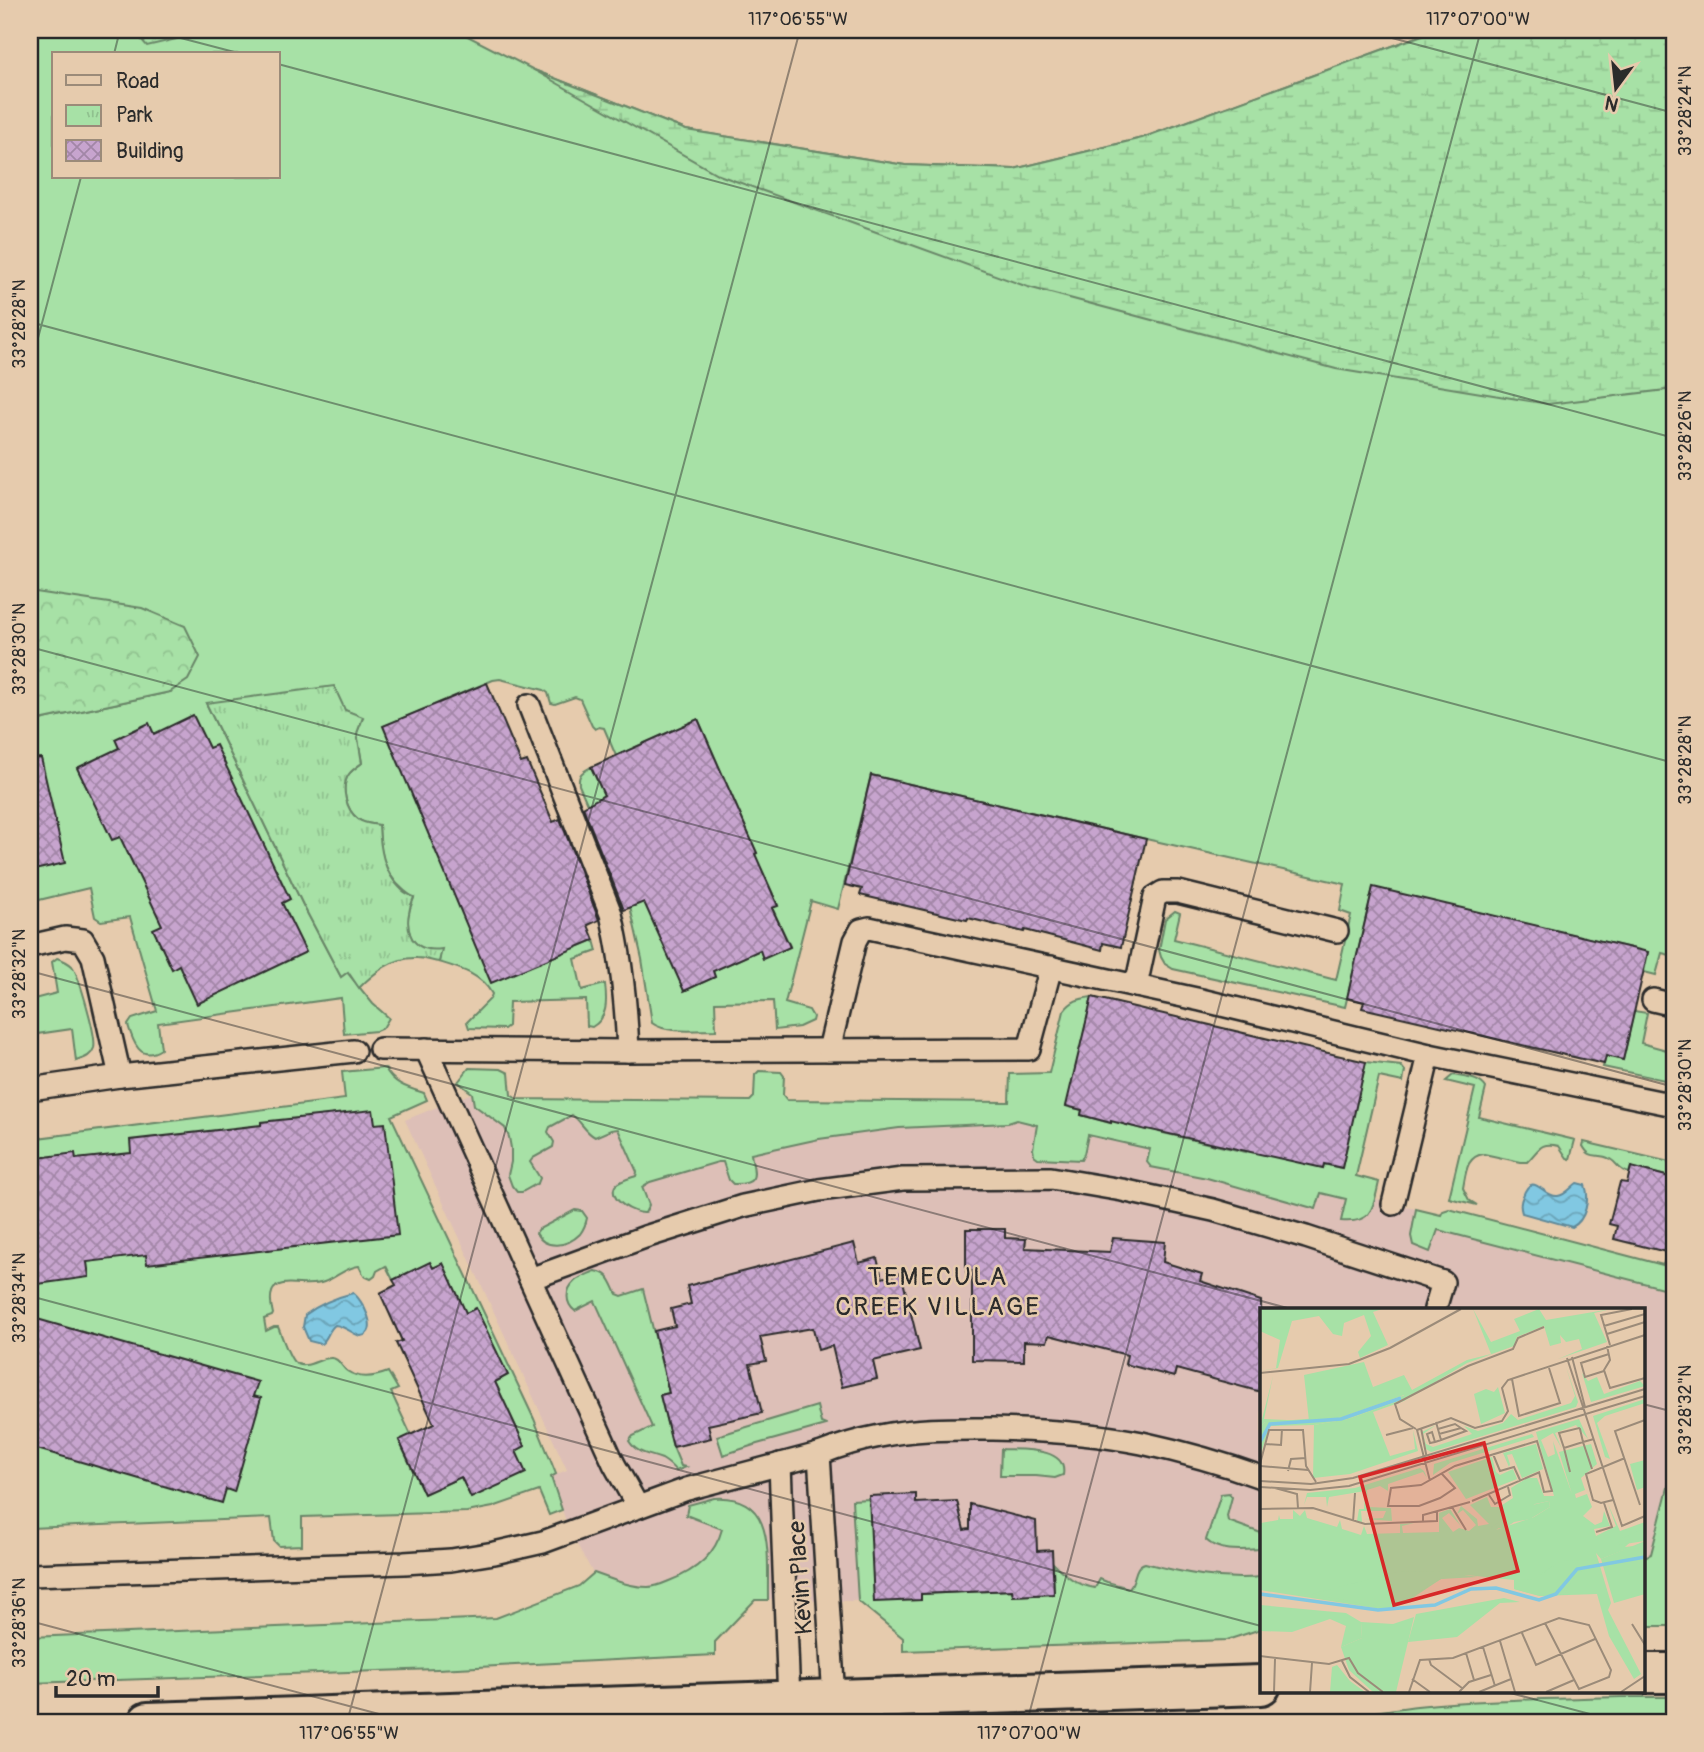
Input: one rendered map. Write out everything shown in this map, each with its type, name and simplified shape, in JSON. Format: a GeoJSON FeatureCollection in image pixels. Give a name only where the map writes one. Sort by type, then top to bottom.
{"type":"FeatureCollection","features":[{"type":"Feature","properties":{"kind":"main road"},"geometry":{"type":"LineString","coordinates":[[1644,1673],[1674,1673]]}},
{"type":"Feature","properties":{"kind":"main road"},"geometry":{"type":"LineString","coordinates":[[148,1722],[1260,1685]]}},
{"type":"Feature","properties":{"kind":"lane"},"geometry":{"type":"LineString","coordinates":[[530,705],[611,914],[621,960],[628,1051]]}},
{"type":"Feature","properties":{"kind":"lane"},"geometry":{"type":"LineString","coordinates":[[1136,986],[1155,897],[1163,892],[1178,892],[1337,932]]}},
{"type":"Feature","properties":{"kind":"lane"},"geometry":{"type":"LineString","coordinates":[[829,1050],[855,941],[860,930],[869,928],[1201,1000],[1429,1055],[1674,1105]]}},
{"type":"Feature","properties":{"kind":"lane"},"geometry":{"type":"LineString","coordinates":[[30,946],[65,938],[83,940],[93,957],[120,1076]]}},
{"type":"Feature","properties":{"kind":"lane"},"geometry":{"type":"LineString","coordinates":[[380,1049],[1029,1049],[1051,967]]}},
{"type":"Feature","properties":{"kind":"lane"},"geometry":{"type":"LineString","coordinates":[[1653,1000],[1674,1005]]}},
{"type":"Feature","properties":{"kind":"lane"},"geometry":{"type":"LineString","coordinates":[[426,1049],[614,1464],[638,1507]]}},
{"type":"Feature","properties":{"kind":"lane"},"geometry":{"type":"LineString","coordinates":[[30,1088],[354,1051]]}},
{"type":"Feature","properties":{"kind":"lane"},"geometry":{"type":"LineString","coordinates":[[1393,1204],[1429,1055]]}},
{"type":"Feature","properties":{"kind":"lane"},"geometry":{"type":"LineString","coordinates":[[530,1279],[645,1237],[743,1206],[819,1190],[903,1179],[1051,1178],[1122,1189],[1213,1210],[1443,1282],[1434,1308]]}},
{"type":"Feature","properties":{"kind":"lane"},"geometry":{"type":"LineString","coordinates":[[30,1575],[451,1560],[543,1542],[687,1489],[819,1454],[839,1446],[882,1435],[946,1429],[1027,1430],[1141,1443],[1202,1457],[1260,1477]]}},
{"type":"Feature","properties":{"kind":"lane","name":"Kevin Place"},"geometry":{"type":"LineString","coordinates":[[819,1454],[834,1699]]}},
{"type":"Feature","properties":{"kind":"lane","name":"Kevin Place"},"geometry":{"type":"LineString","coordinates":[[780,1464],[789,1701]]}},
{"type":"Feature","properties":{"kind":"shaded area"},"geometry":{"type":"Polygon","coordinates":[[[472,1093],[501,1109],[1004,1118],[1337,1189],[1674,1274],[1674,1501],[1656,1570],[1644,1569],[1644,1308],[1260,1308],[1260,1600],[874,1614],[858,1601],[670,1603],[580,1586],[593,1573],[570,1532],[550,1477],[567,1470],[405,1120],[472,1093]]]}},
{"type":"Feature","properties":{"kind":"green space"},"geometry":{"type":"Polygon","coordinates":[[[30,30],[456,30],[534,70],[686,130],[905,165],[1014,169],[1142,138],[1436,30],[1674,30],[1674,956],[1662,953],[1656,975],[1644,972],[1648,952],[1373,888],[1345,1007],[1173,969],[1165,964],[1159,950],[1165,919],[1175,911],[1180,913],[1174,939],[1336,980],[1351,915],[1340,911],[1345,884],[871,775],[838,909],[811,901],[785,1003],[809,1010],[812,1021],[799,1027],[775,1030],[773,1001],[715,1002],[716,1030],[665,1029],[652,1023],[642,959],[628,898],[579,785],[580,776],[585,770],[591,767],[604,795],[640,903],[652,899],[684,991],[715,977],[713,971],[760,950],[763,958],[790,946],[772,908],[778,905],[761,868],[745,859],[757,853],[698,719],[616,756],[604,728],[595,729],[592,726],[580,699],[575,697],[551,703],[544,690],[500,679],[384,726],[492,982],[594,940],[597,951],[575,959],[582,990],[605,984],[605,1008],[601,1019],[592,1027],[587,1026],[586,1000],[509,1002],[508,1026],[504,1029],[469,1028],[467,1022],[492,994],[476,977],[462,969],[439,962],[441,950],[430,950],[414,942],[410,935],[408,917],[414,898],[396,883],[386,867],[379,825],[360,821],[348,804],[346,779],[362,763],[357,733],[363,718],[345,710],[206,703],[303,905],[341,977],[347,972],[373,1004],[389,1018],[383,1028],[376,1031],[344,1034],[341,998],[158,1023],[161,1049],[148,1054],[138,1049],[128,1025],[132,1019],[157,1011],[130,917],[101,921],[95,917],[89,888],[39,900],[37,894],[30,895],[30,722],[170,692],[36,592],[30,594],[30,30]]]}},
{"type":"Feature","properties":{"kind":"green space"},"geometry":{"type":"Polygon","coordinates":[[[133,30],[186,30],[176,39],[147,46],[133,30]]]}},
{"type":"Feature","properties":{"kind":"green space"},"geometry":{"type":"Polygon","coordinates":[[[1436,30],[1674,30],[1674,389],[1548,404],[1336,369],[1028,287],[719,175],[534,70],[686,130],[905,165],[1014,169],[1142,138],[1436,30]]]}},
{"type":"Feature","properties":{"kind":"green space"},"geometry":{"type":"Polygon","coordinates":[[[36,592],[142,608],[185,626],[200,657],[188,680],[170,692],[30,722],[30,594],[36,592]]]}},
{"type":"Feature","properties":{"kind":"green space"},"geometry":{"type":"Polygon","coordinates":[[[334,686],[345,710],[363,717],[357,733],[362,763],[346,779],[348,804],[360,821],[379,825],[386,866],[401,889],[414,897],[408,917],[410,935],[421,947],[442,949],[439,962],[420,958],[400,960],[378,971],[359,988],[348,972],[341,977],[303,905],[206,703],[334,686]]]}},
{"type":"Feature","properties":{"kind":"green space"},"geometry":{"type":"Polygon","coordinates":[[[57,958],[69,963],[75,972],[93,1032],[93,1051],[87,1057],[76,1061],[72,1029],[30,1035],[30,1000],[57,993],[52,962],[57,958]]]}},
{"type":"Feature","properties":{"kind":"green space"},"geometry":{"type":"Polygon","coordinates":[[[1092,997],[1067,1106],[1082,1110],[1081,1115],[1110,1123],[1112,1116],[1123,1124],[1146,1130],[1148,1122],[1159,1132],[1246,1152],[1248,1145],[1323,1168],[1324,1164],[1341,1168],[1366,1062],[1401,1066],[1405,1071],[1403,1082],[1379,1077],[1356,1176],[1379,1182],[1373,1207],[1359,1220],[1341,1221],[1346,1199],[1321,1193],[1316,1209],[1207,1178],[1151,1167],[1147,1162],[1150,1149],[1088,1135],[1081,1160],[1038,1158],[1033,1149],[1037,1125],[1017,1120],[1008,1123],[899,1128],[819,1139],[751,1154],[754,1176],[752,1180],[742,1184],[733,1184],[723,1162],[718,1162],[650,1182],[642,1187],[649,1205],[645,1213],[640,1213],[623,1205],[615,1196],[615,1186],[636,1176],[637,1172],[618,1129],[595,1137],[572,1115],[550,1127],[548,1132],[554,1142],[553,1147],[530,1162],[540,1178],[538,1183],[517,1192],[508,1175],[511,1148],[505,1128],[474,1105],[472,1093],[458,1082],[469,1068],[501,1069],[509,1073],[511,1095],[517,1099],[750,1101],[754,1097],[755,1075],[759,1071],[781,1072],[784,1076],[783,1095],[787,1100],[1009,1102],[1010,1074],[1049,1073],[1064,1011],[1076,1001],[1092,997]]]}},
{"type":"Feature","properties":{"kind":"green space"},"geometry":{"type":"Polygon","coordinates":[[[1634,1011],[1647,1013],[1641,1043],[1674,1052],[1674,1082],[1603,1067],[1606,1056],[1623,1060],[1634,1011]]]}},
{"type":"Feature","properties":{"kind":"green space"},"geometry":{"type":"Polygon","coordinates":[[[385,1068],[397,1082],[424,1093],[427,1100],[391,1116],[534,1419],[556,1474],[551,1477],[562,1510],[549,1515],[539,1491],[493,1507],[467,1512],[302,1517],[302,1545],[279,1546],[274,1541],[271,1518],[30,1528],[30,1139],[345,1099],[342,1072],[385,1068]],[[430,1263],[393,1280],[386,1266],[377,1271],[371,1279],[364,1276],[359,1266],[324,1282],[278,1286],[273,1290],[271,1300],[273,1314],[264,1319],[266,1331],[278,1327],[290,1355],[298,1364],[307,1365],[333,1358],[357,1376],[388,1372],[398,1389],[391,1392],[411,1435],[399,1441],[424,1494],[461,1477],[471,1497],[516,1451],[525,1446],[495,1382],[507,1375],[476,1308],[466,1313],[443,1264],[433,1268],[430,1263]]]}},
{"type":"Feature","properties":{"kind":"green space"},"geometry":{"type":"Polygon","coordinates":[[[1453,1075],[1475,1080],[1486,1088],[1479,1117],[1575,1140],[1570,1159],[1559,1146],[1553,1145],[1540,1148],[1527,1162],[1478,1155],[1468,1166],[1463,1188],[1469,1200],[1477,1205],[1449,1198],[1475,1088],[1446,1081],[1453,1075]]]}},
{"type":"Feature","properties":{"kind":"green space"},"geometry":{"type":"Polygon","coordinates":[[[1584,1142],[1674,1163],[1674,1178],[1631,1167],[1629,1173],[1610,1159],[1586,1151],[1584,1142]]]}},
{"type":"Feature","properties":{"kind":"green space"},"geometry":{"type":"Polygon","coordinates":[[[1416,1209],[1441,1215],[1449,1209],[1663,1265],[1665,1259],[1674,1261],[1674,1291],[1438,1230],[1430,1252],[1413,1245],[1411,1236],[1416,1209]]]}},
{"type":"Feature","properties":{"kind":"green space"},"geometry":{"type":"Polygon","coordinates":[[[575,1210],[582,1211],[587,1218],[581,1232],[569,1242],[550,1244],[536,1233],[539,1229],[575,1210]]]}},
{"type":"Feature","properties":{"kind":"green space"},"geometry":{"type":"Polygon","coordinates":[[[595,1271],[607,1276],[617,1294],[622,1296],[643,1289],[669,1393],[660,1395],[673,1447],[681,1466],[686,1467],[676,1471],[662,1459],[640,1451],[629,1441],[633,1436],[652,1427],[595,1301],[575,1311],[568,1300],[568,1292],[575,1281],[595,1271]]]}},
{"type":"Feature","properties":{"kind":"green space"},"geometry":{"type":"Polygon","coordinates":[[[817,1406],[821,1423],[826,1425],[723,1455],[717,1436],[817,1406]]]}},
{"type":"Feature","properties":{"kind":"green space"},"geometry":{"type":"Polygon","coordinates":[[[1001,1449],[1050,1454],[1063,1466],[1063,1475],[1055,1478],[1000,1476],[1001,1449]]]}},
{"type":"Feature","properties":{"kind":"green space"},"geometry":{"type":"Polygon","coordinates":[[[1674,1464],[1674,1626],[1644,1626],[1644,1555],[1651,1554],[1674,1464]]]}},
{"type":"Feature","properties":{"kind":"green space"},"geometry":{"type":"Polygon","coordinates":[[[1229,1493],[1232,1497],[1228,1521],[1260,1533],[1260,1549],[1225,1549],[1206,1540],[1221,1494],[1229,1493]]]}},
{"type":"Feature","properties":{"kind":"green space"},"geometry":{"type":"Polygon","coordinates":[[[714,1498],[734,1499],[749,1506],[759,1517],[767,1547],[768,1565],[768,1600],[755,1600],[715,1642],[715,1655],[437,1669],[30,1683],[30,1637],[496,1618],[579,1586],[594,1573],[634,1586],[656,1586],[694,1568],[714,1547],[722,1529],[686,1515],[688,1505],[714,1498]]]}},
{"type":"Feature","properties":{"kind":"green space"},"geometry":{"type":"Polygon","coordinates":[[[869,1499],[921,1600],[921,1594],[1012,1590],[1013,1596],[1054,1594],[1053,1563],[1067,1576],[1083,1585],[1095,1588],[1100,1579],[1129,1588],[1137,1570],[1145,1563],[1203,1575],[1260,1577],[1260,1629],[1227,1640],[903,1651],[903,1638],[858,1601],[852,1500],[869,1499]]]}},
{"type":"Feature","properties":{"kind":"green space"},"geometry":{"type":"Polygon","coordinates":[[[1674,1697],[1674,1722],[1306,1722],[1442,1704],[1674,1697]]]}},
{"type":"Feature","properties":{"kind":"water"},"geometry":{"type":"Polygon","coordinates":[[[1577,1183],[1585,1185],[1587,1203],[1581,1219],[1572,1227],[1522,1213],[1521,1201],[1531,1185],[1558,1196],[1577,1183]]]}},
{"type":"Feature","properties":{"kind":"water"},"geometry":{"type":"Polygon","coordinates":[[[353,1293],[368,1316],[370,1323],[367,1334],[359,1336],[335,1325],[321,1344],[309,1341],[303,1327],[305,1315],[328,1302],[353,1293]]]}},
{"type":"Feature","properties":{"kind":"building"},"geometry":{"type":"Polygon","coordinates":[[[487,683],[521,763],[527,761],[553,822],[560,819],[599,920],[588,925],[594,940],[491,983],[383,726],[487,683]]]}},
{"type":"Feature","properties":{"kind":"building"},"geometry":{"type":"Polygon","coordinates":[[[193,715],[209,748],[216,745],[290,899],[282,903],[306,952],[197,1004],[179,965],[172,969],[153,929],[162,925],[120,837],[112,840],[77,768],[119,748],[115,739],[149,723],[154,734],[193,715]]]}},
{"type":"Feature","properties":{"kind":"building"},"geometry":{"type":"Polygon","coordinates":[[[698,719],[757,853],[755,854],[778,906],[772,908],[790,947],[763,959],[760,950],[713,971],[715,977],[684,991],[644,902],[624,910],[583,807],[604,795],[591,767],[698,719]]]}},
{"type":"Feature","properties":{"kind":"building"},"geometry":{"type":"Polygon","coordinates":[[[41,758],[65,863],[30,871],[30,759],[41,758]]]}},
{"type":"Feature","properties":{"kind":"building"},"geometry":{"type":"Polygon","coordinates":[[[871,775],[1146,839],[1121,947],[1103,943],[1102,950],[1025,930],[1024,932],[968,918],[967,920],[860,895],[862,889],[845,885],[871,775]]]}},
{"type":"Feature","properties":{"kind":"building"},"geometry":{"type":"Polygon","coordinates":[[[1373,887],[1648,952],[1623,1060],[1606,1056],[1604,1064],[1362,1008],[1364,1002],[1347,998],[1373,887]]]}},
{"type":"Feature","properties":{"kind":"building"},"geometry":{"type":"Polygon","coordinates":[[[1092,997],[1366,1062],[1342,1168],[1324,1164],[1323,1168],[1111,1123],[1081,1115],[1082,1110],[1066,1106],[1092,997]]]}},
{"type":"Feature","properties":{"kind":"building"},"geometry":{"type":"Polygon","coordinates":[[[373,1110],[375,1124],[385,1123],[398,1235],[147,1264],[146,1255],[87,1262],[89,1277],[30,1285],[30,1159],[75,1153],[76,1159],[131,1153],[130,1140],[373,1110]]]}},
{"type":"Feature","properties":{"kind":"building"},"geometry":{"type":"Polygon","coordinates":[[[1631,1167],[1674,1178],[1674,1254],[1614,1239],[1617,1226],[1609,1224],[1620,1182],[1627,1183],[1631,1167]]]}},
{"type":"Feature","properties":{"kind":"building"},"geometry":{"type":"Polygon","coordinates":[[[966,1229],[1005,1229],[1005,1238],[1026,1239],[1025,1248],[1110,1252],[1113,1238],[1165,1242],[1163,1262],[1202,1274],[1200,1281],[1261,1301],[1260,1392],[1176,1369],[1174,1377],[1125,1364],[1127,1355],[1049,1335],[1047,1342],[1024,1341],[1024,1361],[972,1360],[972,1271],[966,1272],[966,1229]]]}},
{"type":"Feature","properties":{"kind":"building"},"geometry":{"type":"Polygon","coordinates":[[[854,1243],[859,1263],[877,1258],[882,1278],[901,1273],[920,1350],[873,1361],[877,1379],[842,1387],[832,1346],[818,1350],[813,1328],[760,1337],[766,1361],[750,1364],[762,1413],[708,1425],[711,1438],[673,1447],[660,1395],[669,1393],[654,1331],[675,1326],[671,1309],[691,1304],[687,1286],[854,1243]]]}},
{"type":"Feature","properties":{"kind":"building"},"geometry":{"type":"Polygon","coordinates":[[[430,1262],[433,1268],[443,1263],[466,1313],[476,1308],[508,1375],[495,1382],[525,1446],[516,1451],[526,1473],[471,1498],[461,1477],[424,1494],[399,1440],[434,1424],[396,1343],[402,1341],[380,1293],[396,1285],[393,1280],[430,1262]]]}},
{"type":"Feature","properties":{"kind":"building"},"geometry":{"type":"Polygon","coordinates":[[[30,1317],[258,1382],[253,1396],[261,1398],[234,1492],[226,1489],[222,1503],[30,1447],[30,1317]]]}},
{"type":"Feature","properties":{"kind":"building"},"geometry":{"type":"Polygon","coordinates":[[[916,1494],[916,1503],[957,1501],[964,1530],[970,1529],[970,1504],[1036,1521],[1037,1551],[1052,1550],[1054,1594],[1013,1596],[1012,1590],[921,1594],[921,1600],[874,1602],[869,1496],[916,1494]]]}},
{"type":"Feature","properties":{"kind":"district","name":"TEMECULA CREEK VILLAGE"},"geometry":{"type":"Point","coordinates":[938,1291]}}]}
